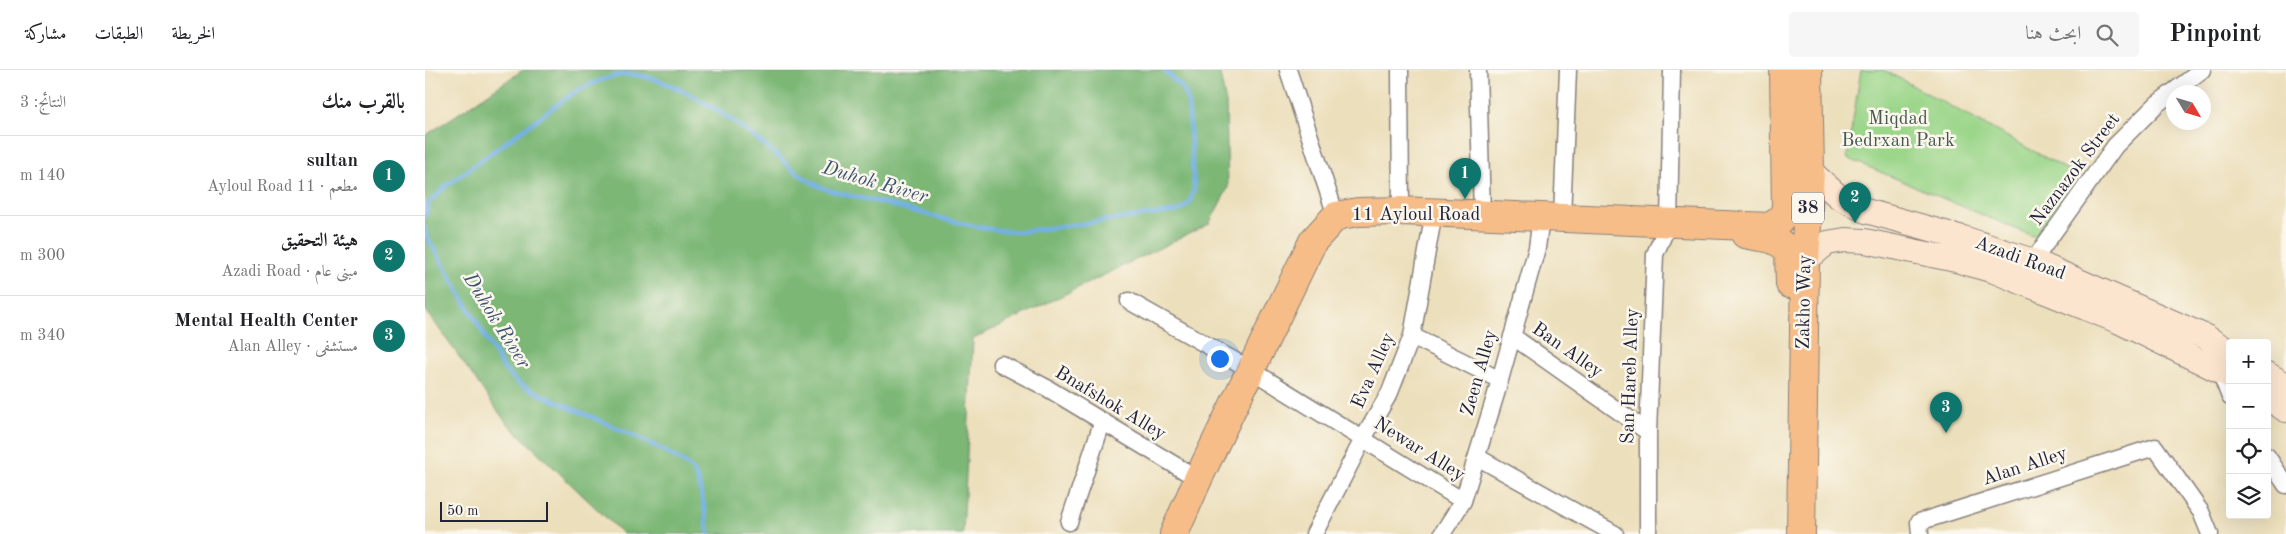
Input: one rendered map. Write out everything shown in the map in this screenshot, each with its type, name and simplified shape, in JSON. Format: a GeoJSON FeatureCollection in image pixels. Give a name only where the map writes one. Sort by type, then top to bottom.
{"type":"FeatureCollection","features":[{"type":"Feature","properties":{"kind":"highway","name":"11 Ayloul Road"},"geometry":{"type":"LineString","coordinates":[[1174,534],[1198,479],[1313,241],[1336,216],[1359,212],[1401,211],[1770,227],[1780,220],[1786,210],[1784,70]]}},
{"type":"Feature","properties":{"kind":"highway","name":"Zakho Way"},"geometry":{"type":"LineString","coordinates":[[1801,534],[1805,261],[1811,171],[1808,70]]}},
{"type":"Feature","properties":{"kind":"highway"},"geometry":{"type":"LineString","coordinates":[[1716,225],[1748,235],[1768,237],[1789,251],[1791,313],[1795,332],[1804,345]]}},
{"type":"Feature","properties":{"kind":"main road","name":"Azadi Road"},"geometry":{"type":"LineString","coordinates":[[1811,171],[1839,197],[1866,211],[1963,238],[2033,261],[2206,338],[2226,366]]}},
{"type":"Feature","properties":{"kind":"main road"},"geometry":{"type":"LineString","coordinates":[[1865,241],[1858,229],[1861,216],[1866,211]]}},
{"type":"Feature","properties":{"kind":"main road","name":"Azadi Road"},"geometry":{"type":"LineString","coordinates":[[1805,261],[1827,243],[1836,240],[1865,241],[1947,258],[1994,271],[2226,366]]}},
{"type":"Feature","properties":{"kind":"main road"},"geometry":{"type":"LineString","coordinates":[[2271,376],[2286,385]]}},
{"type":"Feature","properties":{"kind":"main road"},"geometry":{"type":"LineString","coordinates":[[2271,401],[2286,410]]}},
{"type":"Feature","properties":{"kind":"street"},"geometry":{"type":"LineString","coordinates":[[1288,70],[1336,216]]}},
{"type":"Feature","properties":{"kind":"street"},"geometry":{"type":"LineString","coordinates":[[1400,70],[1401,211]]}},
{"type":"Feature","properties":{"kind":"street"},"geometry":{"type":"LineString","coordinates":[[1478,70],[1482,215]]}},
{"type":"Feature","properties":{"kind":"street","name":"Zeen Alley"},"geometry":{"type":"LineString","coordinates":[[1442,534],[1463,501],[1500,380],[1537,248],[1551,218],[1568,70]]}},
{"type":"Feature","properties":{"kind":"street"},"geometry":{"type":"LineString","coordinates":[[1669,223],[1672,70]]}},
{"type":"Feature","properties":{"kind":"street","name":"Naznazok Street"},"geometry":{"type":"LineString","coordinates":[[2033,261],[2115,146],[2157,104],[2202,70]]}},
{"type":"Feature","properties":{"kind":"street","name":"Eva Alley"},"geometry":{"type":"LineString","coordinates":[[1314,534],[1363,439],[1390,392],[1412,336],[1434,212]]}},
{"type":"Feature","properties":{"kind":"street","name":"San Hareb Alley"},"geometry":{"type":"LineString","coordinates":[[1648,534],[1648,432],[1655,254],[1669,223]]}},
{"type":"Feature","properties":{"kind":"street","name":"Newar Alley"},"geometry":{"type":"LineString","coordinates":[[1129,302],[1251,370],[1463,501]]}},
{"type":"Feature","properties":{"kind":"street"},"geometry":{"type":"LineString","coordinates":[[1412,336],[1500,380]]}},
{"type":"Feature","properties":{"kind":"street","name":"Ban Alley"},"geometry":{"type":"LineString","coordinates":[[1512,336],[1648,432]]}},
{"type":"Feature","properties":{"kind":"street","name":"Bnafshok Alley"},"geometry":{"type":"LineString","coordinates":[[1001,364],[1047,388],[1102,423],[1198,479]]}},
{"type":"Feature","properties":{"kind":"street"},"geometry":{"type":"LineString","coordinates":[[1069,522],[1102,423]]}},
{"type":"Feature","properties":{"kind":"street","name":"Alan Alley"},"geometry":{"type":"LineString","coordinates":[[1919,534],[1919,522],[2155,447],[2201,512],[2210,534]]}},
{"type":"Feature","properties":{"kind":"street"},"geometry":{"type":"LineString","coordinates":[[1477,457],[1615,534]]}},
{"type":"Feature","properties":{"kind":"street"},"geometry":{"type":"LineString","coordinates":[[2271,462],[2286,485]]}},
{"type":"Feature","properties":{"kind":"green space"},"geometry":{"type":"Polygon","coordinates":[[[523,70],[1219,70],[1226,103],[1228,188],[1209,224],[973,339],[963,534],[623,534],[505,421],[425,309],[425,136],[523,70]]]}},
{"type":"Feature","properties":{"kind":"green space","name":"Miqdad Bedrxan Park"},"geometry":{"type":"Polygon","coordinates":[[[1861,70],[1884,70],[2081,177],[2035,237],[1847,158],[1861,70]]]}},
{"type":"Feature","properties":{"kind":"waterway","name":"Duhok River"},"geometry":{"type":"LineString","coordinates":[[425,216],[429,203],[446,186],[573,93],[603,79],[622,75],[638,75],[657,80],[696,98],[733,121],[799,174],[823,188],[954,222],[1019,232],[1179,211],[1189,204],[1194,189],[1188,101],[1184,90],[1164,70]]}},
{"type":"Feature","properties":{"kind":"waterway","name":"Duhok River"},"geometry":{"type":"LineString","coordinates":[[425,228],[427,237],[504,369],[518,383],[642,440],[686,464],[695,474],[698,481],[709,534]]}},
{"type":"Feature","properties":{"kind":"place","name":"sultan"},"geometry":{"type":"Point","coordinates":[1465,199]}},
{"type":"Feature","properties":{"kind":"place","name":"هيئة التحقيق"},"geometry":{"type":"Point","coordinates":[1855,223]}},
{"type":"Feature","properties":{"kind":"place","name":"Mental Health Center"},"geometry":{"type":"Point","coordinates":[1946,433]}}]}
